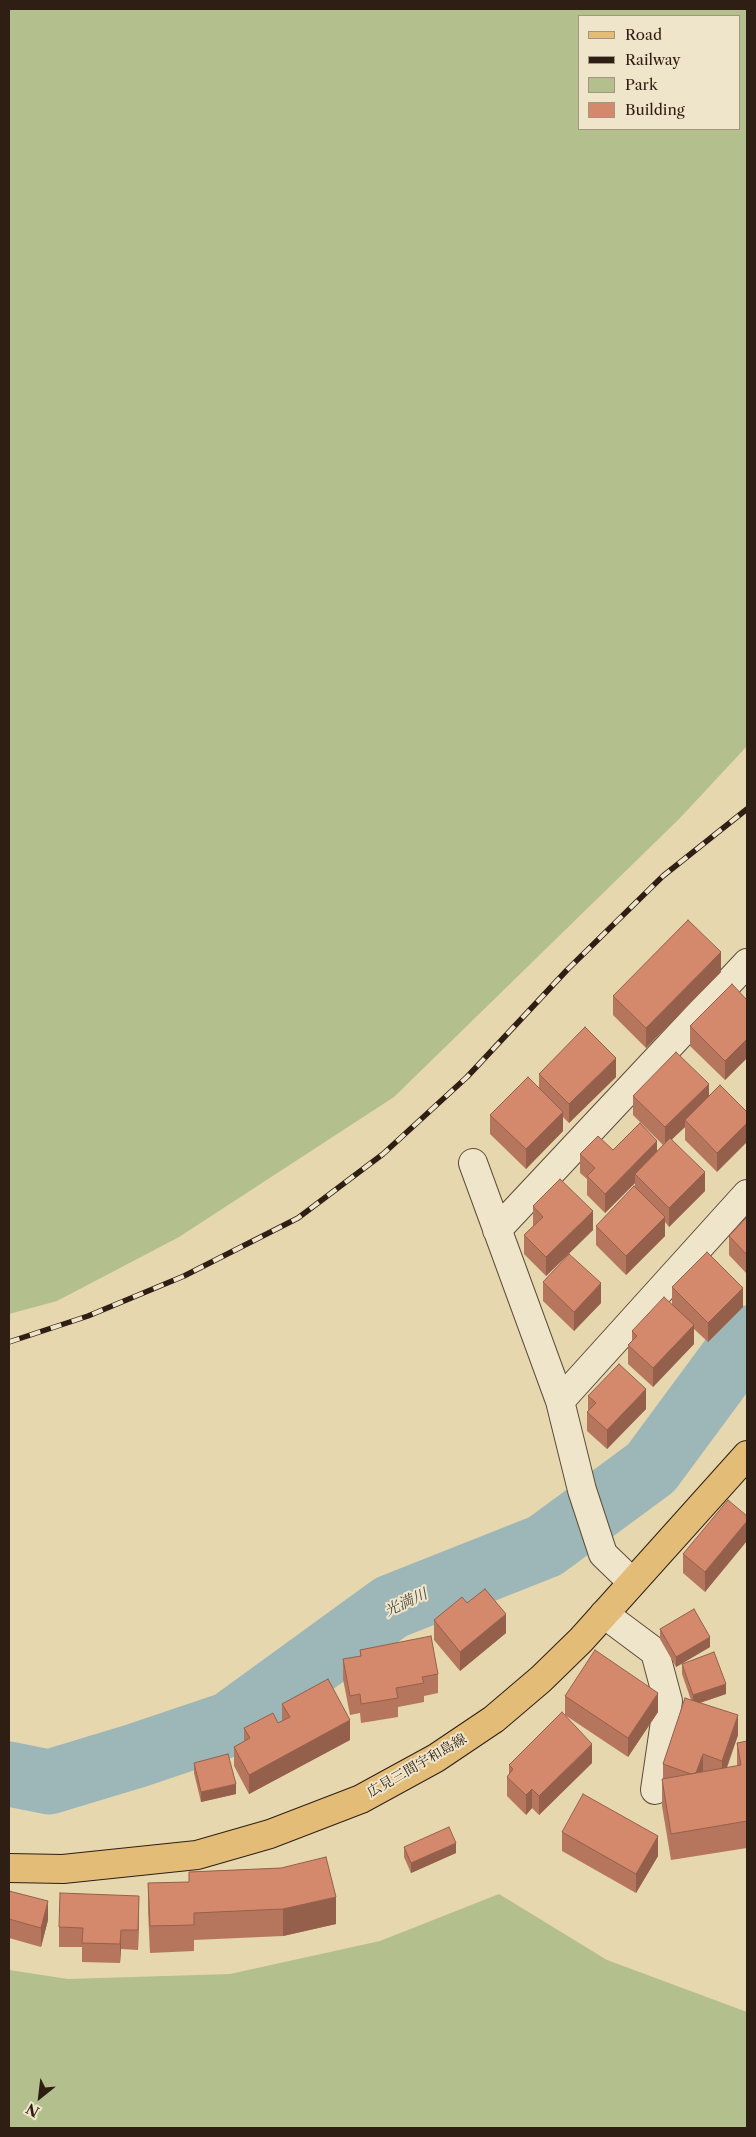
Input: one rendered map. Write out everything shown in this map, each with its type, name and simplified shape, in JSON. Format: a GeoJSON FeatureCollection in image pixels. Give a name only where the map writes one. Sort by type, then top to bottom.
{"type":"FeatureCollection","features":[{"type":"Feature","properties":{"kind":"main road","name":"広見三間宇和島線"},"geometry":{"type":"LineString","coordinates":[[9,1868],[63,1870],[197,1855],[270,1834],[361,1799],[436,1758],[494,1718],[541,1679],[581,1640],[747,1455]]}},
{"type":"Feature","properties":{"kind":"street"},"geometry":{"type":"LineString","coordinates":[[498,1230],[747,965]]}},
{"type":"Feature","properties":{"kind":"street"},"geometry":{"type":"LineString","coordinates":[[473,1163],[560,1401],[582,1490],[603,1554],[632,1582]]}},
{"type":"Feature","properties":{"kind":"street"},"geometry":{"type":"LineString","coordinates":[[560,1401],[747,1194]]}},
{"type":"Feature","properties":{"kind":"street"},"geometry":{"type":"LineString","coordinates":[[604,1614],[655,1652],[668,1701],[655,1790]]}},
{"type":"Feature","properties":{"kind":"green space"},"geometry":{"type":"Polygon","coordinates":[[[9,9],[747,9],[747,746],[680,818],[394,1097],[179,1237],[57,1301],[9,1314],[9,9]]]}},
{"type":"Feature","properties":{"kind":"green space"},"geometry":{"type":"Polygon","coordinates":[[[499,1894],[607,1960],[747,2012],[747,2128],[9,2128],[9,1970],[68,1979],[230,1974],[380,1941],[499,1894]]]}},
{"type":"Feature","properties":{"kind":"building"},"geometry":{"type":"Polygon","coordinates":[[[688,920],[721,952],[646,1028],[613,996],[688,920]]]}},
{"type":"Feature","properties":{"kind":"building"},"geometry":{"type":"Polygon","coordinates":[[[732,984],[747,1000],[747,1039],[725,1061],[690,1026],[732,984]]]}},
{"type":"Feature","properties":{"kind":"building"},"geometry":{"type":"Polygon","coordinates":[[[585,1027],[616,1058],[569,1104],[539,1074],[585,1027]]]}},
{"type":"Feature","properties":{"kind":"building"},"geometry":{"type":"Polygon","coordinates":[[[676,1052],[709,1084],[665,1127],[633,1096],[676,1052]]]}},
{"type":"Feature","properties":{"kind":"building"},"geometry":{"type":"Polygon","coordinates":[[[528,1077],[563,1112],[526,1149],[490,1115],[528,1077]]]}},
{"type":"Feature","properties":{"kind":"building"},"geometry":{"type":"Polygon","coordinates":[[[720,1085],[747,1112],[747,1123],[717,1153],[685,1120],[720,1085]]]}},
{"type":"Feature","properties":{"kind":"building"},"geometry":{"type":"Polygon","coordinates":[[[640,1123],[657,1141],[605,1194],[587,1176],[595,1168],[580,1154],[598,1136],[613,1150],[640,1123]]]}},
{"type":"Feature","properties":{"kind":"building"},"geometry":{"type":"Polygon","coordinates":[[[670,1138],[705,1172],[669,1208],[635,1174],[670,1138]]]}},
{"type":"Feature","properties":{"kind":"building"},"geometry":{"type":"Polygon","coordinates":[[[560,1179],[593,1211],[546,1257],[524,1235],[543,1217],[533,1206],[560,1179]]]}},
{"type":"Feature","properties":{"kind":"building"},"geometry":{"type":"Polygon","coordinates":[[[634,1186],[665,1217],[626,1256],[596,1226],[634,1186]]]}},
{"type":"Feature","properties":{"kind":"building"},"geometry":{"type":"Polygon","coordinates":[[[747,1217],[747,1255],[729,1236],[747,1217]]]}},
{"type":"Feature","properties":{"kind":"building"},"geometry":{"type":"Polygon","coordinates":[[[707,1252],[743,1288],[708,1323],[672,1287],[707,1252]]]}},
{"type":"Feature","properties":{"kind":"building"},"geometry":{"type":"Polygon","coordinates":[[[569,1254],[601,1283],[574,1312],[543,1282],[569,1254]]]}},
{"type":"Feature","properties":{"kind":"building"},"geometry":{"type":"Polygon","coordinates":[[[664,1297],[694,1325],[653,1368],[628,1345],[637,1336],[632,1331],[664,1297]]]}},
{"type":"Feature","properties":{"kind":"building"},"geometry":{"type":"Polygon","coordinates":[[[619,1364],[646,1389],[607,1430],[587,1412],[596,1403],[588,1396],[619,1364]]]}},
{"type":"Feature","properties":{"kind":"building"},"geometry":{"type":"Polygon","coordinates":[[[728,1500],[747,1516],[747,1521],[705,1572],[683,1554],[728,1500]]]}},
{"type":"Feature","properties":{"kind":"building"},"geometry":{"type":"Polygon","coordinates":[[[485,1589],[506,1614],[460,1652],[434,1620],[462,1597],[467,1603],[485,1589]]]}},
{"type":"Feature","properties":{"kind":"building"},"geometry":{"type":"Polygon","coordinates":[[[694,1609],[710,1637],[676,1657],[660,1629],[694,1609]]]}},
{"type":"Feature","properties":{"kind":"building"},"geometry":{"type":"Polygon","coordinates":[[[431,1636],[438,1674],[422,1677],[424,1683],[396,1688],[398,1698],[361,1704],[360,1694],[350,1696],[343,1659],[361,1656],[360,1650],[431,1636]]]}},
{"type":"Feature","properties":{"kind":"building"},"geometry":{"type":"Polygon","coordinates":[[[595,1650],[658,1693],[628,1738],[565,1696],[595,1650]]]}},
{"type":"Feature","properties":{"kind":"building"},"geometry":{"type":"Polygon","coordinates":[[[714,1652],[726,1684],[693,1695],[682,1664],[714,1652]]]}},
{"type":"Feature","properties":{"kind":"building"},"geometry":{"type":"Polygon","coordinates":[[[328,1679],[350,1720],[249,1775],[234,1747],[250,1738],[244,1728],[273,1713],[278,1723],[290,1717],[282,1704],[328,1679]]]}},
{"type":"Feature","properties":{"kind":"building"},"geometry":{"type":"Polygon","coordinates":[[[685,1698],[738,1715],[722,1761],[703,1754],[696,1773],[691,1774],[663,1764],[685,1698]]]}},
{"type":"Feature","properties":{"kind":"building"},"geometry":{"type":"Polygon","coordinates":[[[562,1712],[592,1744],[539,1796],[532,1789],[526,1795],[507,1777],[513,1769],[509,1765],[562,1712]]]}},
{"type":"Feature","properties":{"kind":"building"},"geometry":{"type":"Polygon","coordinates":[[[747,1741],[747,1821],[671,1834],[662,1779],[741,1765],[737,1743],[747,1741]]]}},
{"type":"Feature","properties":{"kind":"building"},"geometry":{"type":"Polygon","coordinates":[[[228,1754],[236,1784],[201,1792],[194,1763],[228,1754]]]}},
{"type":"Feature","properties":{"kind":"building"},"geometry":{"type":"Polygon","coordinates":[[[583,1794],[658,1836],[636,1874],[562,1832],[583,1794]]]}},
{"type":"Feature","properties":{"kind":"building"},"geometry":{"type":"Polygon","coordinates":[[[449,1827],[456,1843],[411,1863],[404,1847],[449,1827]]]}},
{"type":"Feature","properties":{"kind":"building"},"geometry":{"type":"Polygon","coordinates":[[[326,1857],[336,1897],[283,1909],[194,1913],[194,1925],[150,1926],[148,1883],[189,1882],[189,1872],[281,1868],[326,1857]]]}},
{"type":"Feature","properties":{"kind":"building"},"geometry":{"type":"Polygon","coordinates":[[[9,1891],[48,1901],[41,1928],[9,1919],[9,1891]]]}},
{"type":"Feature","properties":{"kind":"building"},"geometry":{"type":"Polygon","coordinates":[[[60,1893],[139,1896],[138,1930],[121,1930],[120,1944],[82,1943],[83,1928],[59,1927],[60,1893]]]}},
{"type":"Feature","properties":{"kind":"waterway","name":"光満川"},"geometry":{"type":"LineString","coordinates":[[9,1774],[49,1782],[230,1724],[391,1607],[545,1546],[651,1468],[747,1338]]}},
{"type":"Feature","properties":{"kind":"railway"},"geometry":{"type":"LineString","coordinates":[[9,1342],[88,1316],[184,1276],[298,1218],[383,1154],[467,1077],[567,970],[663,876],[747,809]]}}]}
